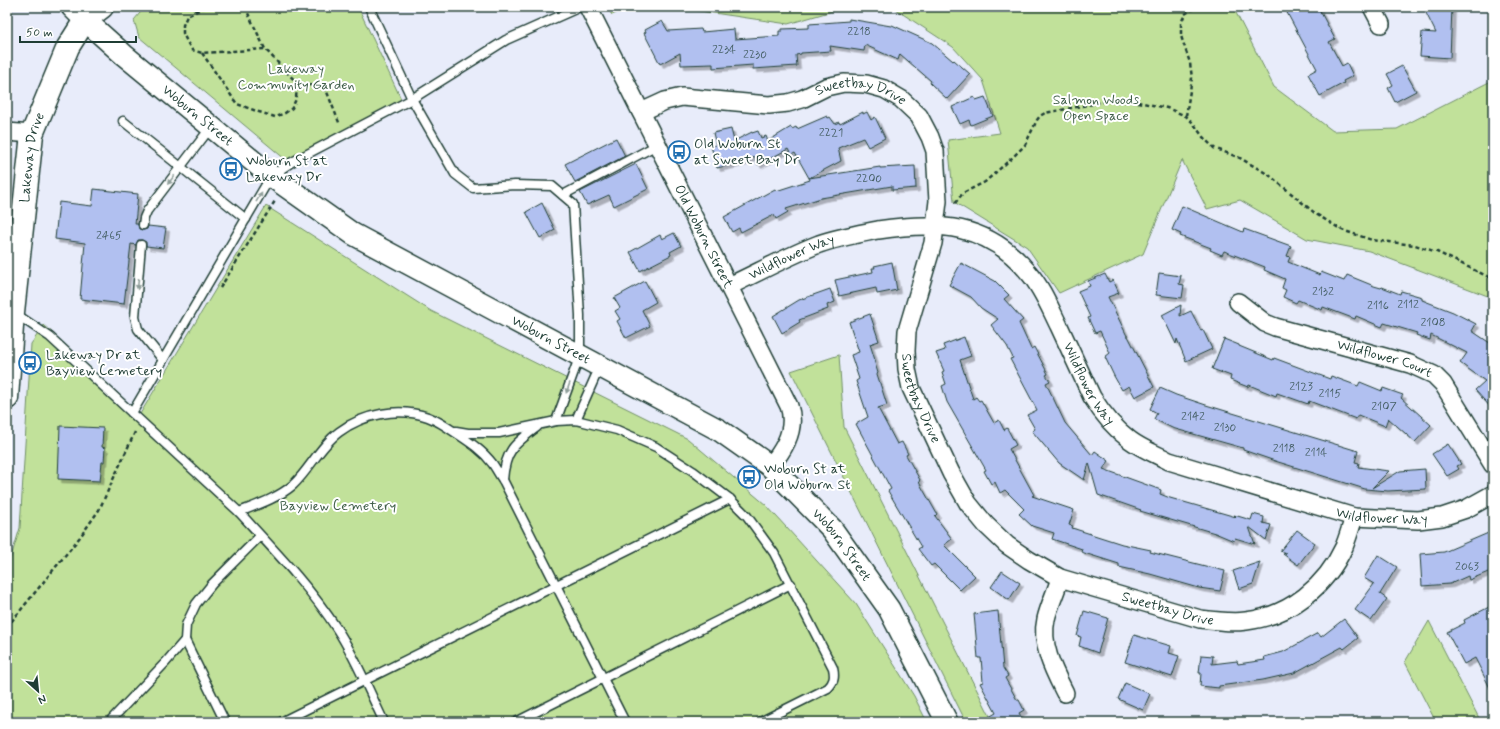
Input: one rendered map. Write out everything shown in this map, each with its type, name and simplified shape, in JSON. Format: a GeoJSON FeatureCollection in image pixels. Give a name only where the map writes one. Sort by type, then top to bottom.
{"type":"FeatureCollection","features":[{"type":"Feature","properties":{"kind":"main road","name":"Lakeway Drive"},"geometry":{"type":"LineString","coordinates":[[7,398],[32,134],[65,54],[86,12]]}},
{"type":"Feature","properties":{"kind":"street","name":"Old Woburn Street"},"geometry":{"type":"LineString","coordinates":[[588,7],[792,413],[791,426],[786,444],[782,453],[770,466]]}},
{"type":"Feature","properties":{"kind":"street"},"geometry":{"type":"LineString","coordinates":[[1372,7],[1381,24]]}},
{"type":"Feature","properties":{"kind":"street","name":"Woburn Street"},"geometry":{"type":"LineString","coordinates":[[86,12],[118,50],[271,176],[353,234],[720,430],[770,466],[832,529],[889,608],[948,722]]}},
{"type":"Feature","properties":{"kind":"street","name":"Sweetbay Drive"},"geometry":{"type":"LineString","coordinates":[[641,112],[665,101],[682,97],[769,105],[788,103],[802,99],[826,87],[844,83],[866,84],[884,89],[901,99],[919,116],[930,137],[935,151],[938,201],[936,225],[929,260],[907,331],[907,369],[911,388],[950,473],[968,503],[986,525],[1007,545],[1060,578],[1200,619],[1223,622],[1245,622],[1266,618],[1288,609],[1312,592],[1331,571],[1344,546],[1354,518]]}},
{"type":"Feature","properties":{"kind":"street"},"geometry":{"type":"LineString","coordinates":[[7,132],[32,134]]}},
{"type":"Feature","properties":{"kind":"street","name":"Wildflower Way"},"geometry":{"type":"LineString","coordinates":[[729,286],[801,252],[845,236],[893,228],[936,225],[955,227],[976,233],[995,242],[1015,257],[1030,274],[1046,300],[1092,397],[1100,408],[1114,425],[1130,440],[1169,461],[1354,518],[1418,520],[1442,517],[1466,510],[1493,494]]}},
{"type":"Feature","properties":{"kind":"street","name":"Wildflower Court"},"geometry":{"type":"LineString","coordinates":[[1238,302],[1265,323],[1275,328],[1410,364],[1434,375],[1443,384],[1493,464]]}},
{"type":"Feature","properties":{"kind":"street"},"geometry":{"type":"LineString","coordinates":[[1060,578],[1046,620],[1045,643],[1051,665],[1065,693]]}},
{"type":"Feature","properties":{"kind":"lane"},"geometry":{"type":"LineString","coordinates":[[369,7],[412,99],[455,174],[473,188],[515,185],[552,186],[573,204],[580,315],[580,355],[556,421]]}},
{"type":"Feature","properties":{"kind":"lane"},"geometry":{"type":"LineString","coordinates":[[132,413],[271,176],[292,162],[412,99],[506,40],[580,7]]}},
{"type":"Feature","properties":{"kind":"lane"},"geometry":{"type":"LineString","coordinates":[[122,121],[246,219]]}},
{"type":"Feature","properties":{"kind":"lane"},"geometry":{"type":"LineString","coordinates":[[143,225],[147,211],[212,127]]}},
{"type":"Feature","properties":{"kind":"lane"},"geometry":{"type":"LineString","coordinates":[[563,195],[657,145]]}},
{"type":"Feature","properties":{"kind":"lane"},"geometry":{"type":"LineString","coordinates":[[141,245],[135,316],[138,329],[163,360]]}},
{"type":"Feature","properties":{"kind":"lane"},"geometry":{"type":"LineString","coordinates":[[14,312],[50,337],[239,512],[323,608],[350,651],[384,722]]}},
{"type":"Feature","properties":{"kind":"lane"},"geometry":{"type":"LineString","coordinates":[[576,420],[600,366]]}},
{"type":"Feature","properties":{"kind":"lane"},"geometry":{"type":"LineString","coordinates":[[239,512],[271,498],[292,486],[327,442],[352,424],[380,414],[398,412],[429,417],[474,445],[491,462],[503,480],[625,722]]}},
{"type":"Feature","properties":{"kind":"lane"},"geometry":{"type":"LineString","coordinates":[[452,430],[468,433],[499,433],[539,426],[556,421],[576,420],[616,430],[656,447],[694,471],[730,499],[748,516],[774,553],[791,584],[834,668],[835,676],[833,683],[828,688],[760,722]]}},
{"type":"Feature","properties":{"kind":"lane"},"geometry":{"type":"LineString","coordinates":[[503,480],[504,465],[509,453],[521,438],[539,426]]}},
{"type":"Feature","properties":{"kind":"lane"},"geometry":{"type":"LineString","coordinates":[[281,722],[730,499]]}},
{"type":"Feature","properties":{"kind":"lane"},"geometry":{"type":"LineString","coordinates":[[226,722],[185,640],[186,625],[196,604],[212,584],[260,536]]}},
{"type":"Feature","properties":{"kind":"lane"},"geometry":{"type":"LineString","coordinates":[[516,722],[791,584]]}},
{"type":"Feature","properties":{"kind":"lane"},"geometry":{"type":"LineString","coordinates":[[109,722],[185,640]]}},
{"type":"Feature","properties":{"kind":"path"},"geometry":{"type":"LineString","coordinates":[[194,7],[196,11]]}},
{"type":"Feature","properties":{"kind":"path"},"geometry":{"type":"LineString","coordinates":[[205,7],[187,16],[183,26],[183,33],[192,50],[202,53],[266,49]]}},
{"type":"Feature","properties":{"kind":"path"},"geometry":{"type":"LineString","coordinates":[[245,7],[266,49],[297,83],[320,87],[327,92],[344,135]]}},
{"type":"Feature","properties":{"kind":"path"},"geometry":{"type":"LineString","coordinates":[[1186,116],[1192,78],[1190,63],[1181,36],[1181,23],[1185,14],[1196,7]]}},
{"type":"Feature","properties":{"kind":"path"},"geometry":{"type":"LineString","coordinates":[[202,53],[237,104],[259,112],[275,116],[285,113],[292,108],[296,99],[297,83]]}},
{"type":"Feature","properties":{"kind":"path"},"geometry":{"type":"LineString","coordinates":[[954,204],[963,193],[985,182],[1013,157],[1025,145],[1037,120],[1045,113],[1108,101],[1138,102],[1167,108],[1186,116],[1194,124],[1203,138],[1214,148],[1240,158],[1269,175],[1316,214],[1342,230],[1372,240],[1416,245],[1437,252],[1493,279]]}},
{"type":"Feature","properties":{"kind":"green space","name":"Lakeway Community Garden"},"geometry":{"type":"Polygon","coordinates":[[[145,7],[358,7],[402,101],[286,160],[139,37],[134,20],[145,7]]]}},
{"type":"Feature","properties":{"kind":"green space"},"geometry":{"type":"Polygon","coordinates":[[[607,7],[628,7],[612,15],[607,7]]]}},
{"type":"Feature","properties":{"kind":"green space"},"geometry":{"type":"Polygon","coordinates":[[[673,7],[846,7],[788,24],[673,7]]]}},
{"type":"Feature","properties":{"kind":"green space","name":"Salmon Woods Open Space"},"geometry":{"type":"Polygon","coordinates":[[[892,7],[1233,7],[1274,87],[1333,131],[1397,129],[1493,80],[1493,298],[1369,251],[1307,239],[1240,200],[1207,209],[1182,160],[1143,254],[1059,293],[1027,247],[954,202],[948,140],[1000,133],[983,80],[953,47],[892,7]]]}},
{"type":"Feature","properties":{"kind":"green space","name":"Bayview Cemetery"},"geometry":{"type":"Polygon","coordinates":[[[266,206],[431,311],[688,439],[766,505],[856,604],[914,696],[927,722],[7,722],[7,570],[20,528],[31,344],[44,325],[140,414],[266,206]]]}},
{"type":"Feature","properties":{"kind":"green space"},"geometry":{"type":"Polygon","coordinates":[[[839,355],[844,427],[993,722],[966,722],[791,371],[839,355]]]}},
{"type":"Feature","properties":{"kind":"green space"},"geometry":{"type":"Polygon","coordinates":[[[1429,621],[1481,722],[1436,722],[1405,662],[1429,621]]]}},
{"type":"Feature","properties":{"kind":"building"},"geometry":{"type":"Polygon","coordinates":[[[1284,7],[1318,7],[1335,39],[1329,42],[1342,66],[1347,63],[1353,76],[1343,81],[1344,83],[1320,96],[1308,74],[1317,69],[1284,7]]]}},
{"type":"Feature","properties":{"kind":"building"},"geometry":{"type":"Polygon","coordinates":[[[1423,7],[1452,7],[1450,58],[1420,56],[1422,32],[1436,33],[1423,7]]]}},
{"type":"Feature","properties":{"kind":"building"},"geometry":{"type":"Polygon","coordinates":[[[849,19],[892,25],[932,43],[970,74],[947,99],[930,83],[931,81],[900,54],[898,60],[865,45],[864,51],[830,46],[831,51],[801,53],[796,55],[797,66],[753,69],[753,65],[713,68],[713,64],[681,65],[680,53],[660,64],[644,33],[646,32],[645,30],[662,21],[668,31],[701,29],[702,32],[734,29],[735,39],[779,36],[779,31],[782,31],[782,29],[809,28],[809,24],[849,21],[849,19]]]}},
{"type":"Feature","properties":{"kind":"building"},"geometry":{"type":"Polygon","coordinates":[[[1402,66],[1416,91],[1395,102],[1388,88],[1393,85],[1387,74],[1402,66]]]}},
{"type":"Feature","properties":{"kind":"building"},"geometry":{"type":"Polygon","coordinates":[[[974,97],[976,100],[985,97],[993,116],[971,125],[969,120],[960,124],[952,107],[974,97]]]}},
{"type":"Feature","properties":{"kind":"building"},"geometry":{"type":"Polygon","coordinates":[[[863,112],[863,114],[867,112],[871,120],[875,117],[885,138],[868,147],[863,138],[838,148],[841,161],[809,178],[795,153],[791,155],[788,149],[758,165],[754,157],[747,161],[717,168],[711,146],[716,145],[713,133],[731,129],[734,141],[752,132],[758,131],[761,138],[766,136],[768,141],[791,127],[792,129],[796,127],[797,129],[827,116],[828,118],[830,117],[835,124],[839,122],[840,124],[863,112]]]}},
{"type":"Feature","properties":{"kind":"building"},"geometry":{"type":"Polygon","coordinates":[[[616,138],[625,156],[575,182],[565,164],[616,138]]]}},
{"type":"Feature","properties":{"kind":"building"},"geometry":{"type":"Polygon","coordinates":[[[636,164],[648,189],[614,206],[609,195],[587,205],[580,192],[636,164]]]}},
{"type":"Feature","properties":{"kind":"building"},"geometry":{"type":"Polygon","coordinates":[[[915,166],[916,188],[892,190],[892,186],[821,198],[786,209],[788,212],[776,219],[774,215],[741,232],[739,228],[732,232],[724,217],[775,189],[776,191],[810,180],[809,178],[880,167],[915,166]]]}},
{"type":"Feature","properties":{"kind":"building"},"geometry":{"type":"Polygon","coordinates":[[[94,189],[138,194],[135,224],[138,224],[139,229],[147,229],[148,226],[166,228],[163,248],[146,246],[146,242],[142,240],[138,240],[136,245],[131,244],[124,304],[80,299],[85,243],[55,239],[59,202],[92,206],[94,189]]]}},
{"type":"Feature","properties":{"kind":"building"},"geometry":{"type":"Polygon","coordinates":[[[542,203],[555,230],[540,238],[526,212],[542,203]]]}},
{"type":"Feature","properties":{"kind":"building"},"geometry":{"type":"Polygon","coordinates":[[[1182,206],[1243,232],[1244,229],[1291,246],[1287,256],[1290,257],[1288,262],[1320,275],[1321,272],[1344,281],[1347,275],[1374,286],[1382,287],[1400,294],[1401,291],[1422,297],[1422,300],[1453,312],[1476,324],[1472,331],[1493,345],[1493,410],[1475,390],[1485,381],[1460,363],[1467,353],[1431,335],[1430,340],[1416,335],[1417,333],[1384,323],[1382,327],[1356,316],[1355,319],[1323,307],[1322,310],[1298,300],[1296,303],[1283,297],[1286,290],[1282,288],[1285,279],[1264,270],[1265,267],[1224,251],[1222,255],[1210,250],[1211,248],[1180,236],[1181,234],[1172,230],[1182,206]]]}},
{"type":"Feature","properties":{"kind":"building"},"geometry":{"type":"Polygon","coordinates":[[[674,233],[681,246],[670,252],[671,255],[640,271],[630,252],[660,235],[662,239],[674,233]]]}},
{"type":"Feature","properties":{"kind":"building"},"geometry":{"type":"Polygon","coordinates":[[[892,262],[897,290],[877,294],[876,288],[839,296],[835,280],[873,272],[872,268],[875,268],[874,266],[892,262]]]}},
{"type":"Feature","properties":{"kind":"building"},"geometry":{"type":"Polygon","coordinates":[[[961,263],[995,281],[1009,295],[1004,299],[1023,320],[1019,323],[1031,349],[1034,347],[1048,374],[1046,375],[1050,381],[1046,383],[1065,423],[1092,455],[1095,451],[1109,461],[1103,469],[1161,490],[1160,494],[1170,498],[1236,517],[1234,515],[1251,520],[1253,514],[1264,517],[1263,523],[1271,525],[1266,540],[1249,527],[1255,544],[1235,538],[1234,541],[1215,533],[1140,511],[1141,510],[1098,495],[1089,463],[1084,480],[1059,463],[1032,431],[1035,429],[1027,415],[1037,410],[1010,359],[1013,358],[1007,346],[991,325],[998,319],[981,308],[971,297],[949,285],[961,263]]]}},
{"type":"Feature","properties":{"kind":"building"},"geometry":{"type":"Polygon","coordinates":[[[1159,273],[1181,276],[1179,284],[1184,285],[1182,298],[1156,295],[1159,273]]]}},
{"type":"Feature","properties":{"kind":"building"},"geometry":{"type":"Polygon","coordinates":[[[1105,274],[1109,282],[1113,280],[1119,293],[1108,297],[1154,387],[1135,397],[1129,386],[1122,390],[1114,376],[1105,357],[1110,353],[1100,331],[1095,333],[1088,318],[1090,317],[1078,291],[1090,286],[1088,281],[1105,274]]]}},
{"type":"Feature","properties":{"kind":"building"},"geometry":{"type":"Polygon","coordinates":[[[645,281],[656,302],[642,310],[650,326],[626,338],[617,321],[620,319],[615,311],[620,308],[614,298],[645,281]]]}},
{"type":"Feature","properties":{"kind":"building"},"geometry":{"type":"Polygon","coordinates":[[[830,289],[835,302],[827,305],[828,309],[799,320],[800,322],[782,333],[773,316],[799,300],[830,289]]]}},
{"type":"Feature","properties":{"kind":"building"},"geometry":{"type":"Polygon","coordinates":[[[1181,305],[1180,316],[1191,311],[1201,331],[1203,330],[1212,349],[1186,361],[1177,339],[1176,344],[1162,315],[1181,305]]]}},
{"type":"Feature","properties":{"kind":"building"},"geometry":{"type":"Polygon","coordinates":[[[870,314],[879,341],[870,344],[875,360],[877,374],[887,405],[878,408],[897,444],[902,442],[908,454],[906,455],[920,480],[920,484],[937,514],[935,516],[952,539],[944,545],[975,576],[960,590],[934,564],[931,566],[918,549],[921,547],[888,491],[891,489],[856,424],[868,417],[856,381],[859,379],[851,355],[859,352],[849,322],[870,314]]]}},
{"type":"Feature","properties":{"kind":"building"},"geometry":{"type":"Polygon","coordinates":[[[964,337],[971,356],[960,360],[973,399],[976,397],[979,401],[981,400],[994,423],[999,420],[1004,430],[1007,428],[1016,445],[1009,449],[1034,495],[1032,496],[1074,510],[1069,525],[1073,526],[1072,528],[1122,544],[1151,550],[1150,552],[1225,571],[1220,591],[1199,588],[1119,567],[1119,564],[1081,552],[1082,549],[1052,539],[1054,533],[1032,526],[1019,514],[1024,509],[1005,490],[1000,493],[995,482],[991,484],[984,471],[986,470],[947,402],[942,386],[946,384],[942,372],[944,371],[936,353],[945,350],[943,345],[964,337]]]}},
{"type":"Feature","properties":{"kind":"building"},"geometry":{"type":"Polygon","coordinates":[[[1224,339],[1273,360],[1274,358],[1330,379],[1331,376],[1358,386],[1360,382],[1382,391],[1383,388],[1403,395],[1401,398],[1431,425],[1415,442],[1388,418],[1385,426],[1358,415],[1356,419],[1309,401],[1308,404],[1277,393],[1276,396],[1249,385],[1248,387],[1230,380],[1231,376],[1212,369],[1224,339]]]}},
{"type":"Feature","properties":{"kind":"building"},"geometry":{"type":"Polygon","coordinates":[[[1160,388],[1206,405],[1358,451],[1355,462],[1359,463],[1358,467],[1389,471],[1372,488],[1400,471],[1425,469],[1426,489],[1388,491],[1365,489],[1275,461],[1243,450],[1243,448],[1172,428],[1154,419],[1157,413],[1150,409],[1160,388]]]}},
{"type":"Feature","properties":{"kind":"building"},"geometry":{"type":"Polygon","coordinates":[[[60,426],[103,428],[102,447],[105,448],[100,481],[58,479],[60,426]]]}},
{"type":"Feature","properties":{"kind":"building"},"geometry":{"type":"Polygon","coordinates":[[[1448,444],[1461,464],[1457,466],[1459,469],[1447,476],[1432,454],[1448,444]]]}},
{"type":"Feature","properties":{"kind":"building"},"geometry":{"type":"Polygon","coordinates":[[[1297,530],[1315,543],[1298,565],[1283,554],[1286,553],[1280,551],[1297,530]]]}},
{"type":"Feature","properties":{"kind":"building"},"geometry":{"type":"Polygon","coordinates":[[[1493,531],[1493,570],[1469,580],[1468,576],[1450,584],[1422,586],[1420,554],[1444,552],[1493,531]]]}},
{"type":"Feature","properties":{"kind":"building"},"geometry":{"type":"Polygon","coordinates":[[[1378,555],[1397,567],[1380,594],[1387,599],[1371,621],[1355,610],[1374,584],[1364,578],[1378,555]]]}},
{"type":"Feature","properties":{"kind":"building"},"geometry":{"type":"Polygon","coordinates":[[[1260,562],[1253,584],[1239,589],[1233,571],[1260,562]]]}},
{"type":"Feature","properties":{"kind":"building"},"geometry":{"type":"Polygon","coordinates":[[[1002,571],[1020,583],[1009,600],[991,587],[1002,571]]]}},
{"type":"Feature","properties":{"kind":"building"},"geometry":{"type":"Polygon","coordinates":[[[1493,605],[1493,694],[1475,658],[1464,664],[1447,632],[1465,623],[1464,620],[1493,605]]]}},
{"type":"Feature","properties":{"kind":"building"},"geometry":{"type":"Polygon","coordinates":[[[998,611],[1003,668],[1008,676],[1005,678],[1024,710],[1019,713],[1024,722],[980,722],[996,713],[980,683],[983,682],[981,658],[978,658],[974,614],[998,611]]]}},
{"type":"Feature","properties":{"kind":"building"},"geometry":{"type":"Polygon","coordinates":[[[1084,611],[1108,618],[1098,653],[1079,646],[1081,637],[1077,636],[1084,611]]]}},
{"type":"Feature","properties":{"kind":"building"},"geometry":{"type":"Polygon","coordinates":[[[1344,619],[1358,638],[1344,649],[1342,647],[1294,673],[1263,680],[1219,686],[1219,688],[1200,686],[1201,673],[1199,673],[1201,655],[1213,656],[1212,664],[1237,661],[1238,664],[1265,660],[1264,657],[1283,652],[1318,633],[1321,637],[1344,619]]]}},
{"type":"Feature","properties":{"kind":"building"},"geometry":{"type":"Polygon","coordinates":[[[1134,635],[1171,646],[1169,653],[1179,656],[1172,677],[1125,662],[1134,635]]]}},
{"type":"Feature","properties":{"kind":"building"},"geometry":{"type":"Polygon","coordinates":[[[1125,683],[1150,694],[1143,710],[1118,699],[1125,683]]]}},
{"type":"Feature","properties":{"kind":"place","name":"Old Woburn St at Sweet Bay Dr"},"geometry":{"type":"Point","coordinates":[679,152]}},
{"type":"Feature","properties":{"kind":"place","name":"Woburn St at Lakeway Dr"},"geometry":{"type":"Point","coordinates":[231,169]}},
{"type":"Feature","properties":{"kind":"place","name":"Lakeway Dr at Bayview Cemetery"},"geometry":{"type":"Point","coordinates":[30,363]}},
{"type":"Feature","properties":{"kind":"place","name":"Woburn St at Old Woburn St"},"geometry":{"type":"Point","coordinates":[749,477]}}]}
